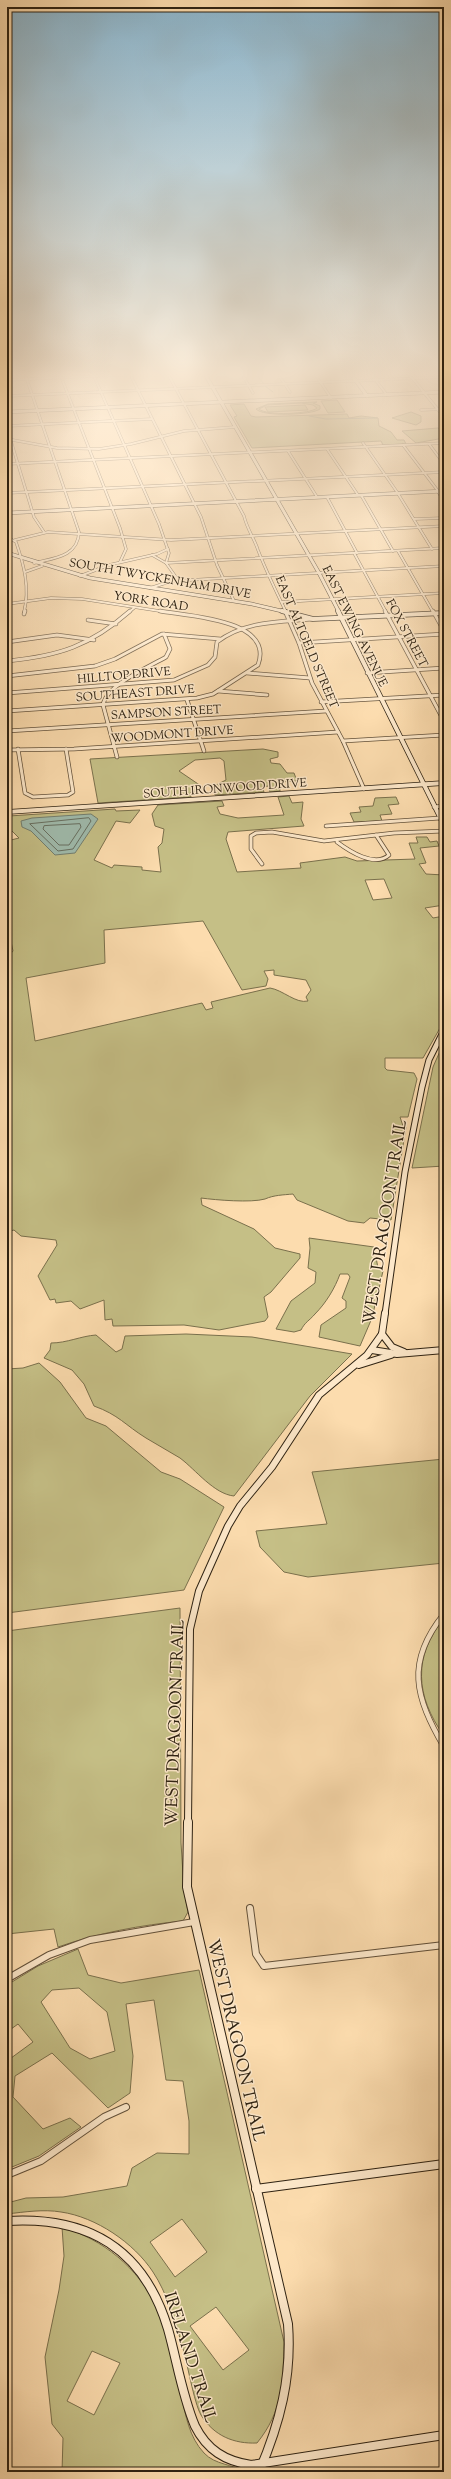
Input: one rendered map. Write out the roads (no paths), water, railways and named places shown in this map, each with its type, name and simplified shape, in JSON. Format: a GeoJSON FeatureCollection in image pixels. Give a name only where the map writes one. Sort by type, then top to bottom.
{"type":"FeatureCollection","features":[{"type":"Feature","properties":{"kind":"street"},"geometry":{"type":"LineString","coordinates":[[34,563],[67,555],[81,534],[80,526],[72,510],[66,490]]}},
{"type":"Feature","properties":{"kind":"street"},"geometry":{"type":"LineString","coordinates":[[7,493],[78,490]]}},
{"type":"Feature","properties":{"kind":"street"},"geometry":{"type":"LineString","coordinates":[[104,490],[123,536],[126,548],[120,562]]}},
{"type":"Feature","properties":{"kind":"street"},"geometry":{"type":"LineString","coordinates":[[143,490],[168,549],[169,555],[166,563]]}},
{"type":"Feature","properties":{"kind":"street"},"geometry":{"type":"LineString","coordinates":[[186,490],[202,520],[207,538],[234,602]]}},
{"type":"Feature","properties":{"kind":"street","name":"EAST ALTGELD STREET"},"geometry":{"type":"LineString","coordinates":[[229,490],[244,518],[250,536],[282,602],[299,643],[310,678],[321,702],[343,741],[364,789]]}},
{"type":"Feature","properties":{"kind":"street","name":"EAST EWING AVENUE"},"geometry":{"type":"LineString","coordinates":[[271,490],[319,573],[422,785],[444,825]]}},
{"type":"Feature","properties":{"kind":"street"},"geometry":{"type":"LineString","coordinates":[[312,490],[317,497]]}},
{"type":"Feature","properties":{"kind":"street"},"geometry":{"type":"LineString","coordinates":[[356,490],[393,551]]}},
{"type":"Feature","properties":{"kind":"street"},"geometry":{"type":"LineString","coordinates":[[396,490],[432,549]]}},
{"type":"Feature","properties":{"kind":"street"},"geometry":{"type":"LineString","coordinates":[[438,491],[444,500]]}},
{"type":"Feature","properties":{"kind":"street"},"geometry":{"type":"LineString","coordinates":[[7,513],[444,491]]}},
{"type":"Feature","properties":{"kind":"street"},"geometry":{"type":"LineString","coordinates":[[27,492],[35,520],[44,532]]}},
{"type":"Feature","properties":{"kind":"street","name":"FOX STREET"},"geometry":{"type":"LineString","coordinates":[[327,497],[444,721]]}},
{"type":"Feature","properties":{"kind":"street"},"geometry":{"type":"LineString","coordinates":[[414,520],[444,518]]}},
{"type":"Feature","properties":{"kind":"street"},"geometry":{"type":"LineString","coordinates":[[7,537],[15,540],[44,532],[123,536],[164,540],[444,526]]}},
{"type":"Feature","properties":{"kind":"street"},"geometry":{"type":"LineString","coordinates":[[15,540],[28,586],[24,614]]}},
{"type":"Feature","properties":{"kind":"street"},"geometry":{"type":"LineString","coordinates":[[166,563],[444,548]]}},
{"type":"Feature","properties":{"kind":"street"},"geometry":{"type":"LineString","coordinates":[[80,576],[120,562],[152,555],[168,549]]}},
{"type":"Feature","properties":{"kind":"street"},"geometry":{"type":"LineString","coordinates":[[398,551],[444,631]]}},
{"type":"Feature","properties":{"kind":"street","name":"SOUTH TWYCKENHAM DRIVE"},"geometry":{"type":"LineString","coordinates":[[7,553],[20,556],[42,566],[80,576],[234,602],[313,619]]}},
{"type":"Feature","properties":{"kind":"street"},"geometry":{"type":"LineString","coordinates":[[152,555],[166,563],[173,570],[178,580]]}},
{"type":"Feature","properties":{"kind":"street"},"geometry":{"type":"LineString","coordinates":[[25,572],[42,566]]}},
{"type":"Feature","properties":{"kind":"street"},"geometry":{"type":"LineString","coordinates":[[150,588],[165,582],[178,580],[444,566]]}},
{"type":"Feature","properties":{"kind":"street"},"geometry":{"type":"LineString","coordinates":[[282,602],[444,593]]}},
{"type":"Feature","properties":{"kind":"street","name":"YORK ROAD"},"geometry":{"type":"LineString","coordinates":[[7,604],[27,601],[76,598],[221,621],[242,627],[290,621]]}},
{"type":"Feature","properties":{"kind":"street"},"geometry":{"type":"LineString","coordinates":[[7,661],[70,651],[94,640],[116,624],[134,608]]}},
{"type":"Feature","properties":{"kind":"street"},"geometry":{"type":"LineString","coordinates":[[290,621],[444,613]]}},
{"type":"Feature","properties":{"kind":"street"},"geometry":{"type":"LineString","coordinates":[[88,620],[116,624]]}},
{"type":"Feature","properties":{"kind":"street"},"geometry":{"type":"LineString","coordinates":[[7,676],[95,666],[119,657],[154,637],[164,634],[220,639],[242,627]]}},
{"type":"Feature","properties":{"kind":"street","name":"SOUTHEAST DRIVE"},"geometry":{"type":"LineString","coordinates":[[7,711],[187,700],[202,697],[218,690],[258,665],[261,655],[253,636],[242,627]]}},
{"type":"Feature","properties":{"kind":"street"},"geometry":{"type":"LineString","coordinates":[[117,757],[104,705],[105,694],[166,657],[170,649],[164,634]]}},
{"type":"Feature","properties":{"kind":"street"},"geometry":{"type":"LineString","coordinates":[[299,643],[444,634]]}},
{"type":"Feature","properties":{"kind":"street"},"geometry":{"type":"LineString","coordinates":[[7,642],[57,635],[94,640]]}},
{"type":"Feature","properties":{"kind":"street","name":"HILLTOP DRIVE"},"geometry":{"type":"LineString","coordinates":[[7,693],[165,682],[188,676],[212,660],[215,654],[215,645],[220,639]]}},
{"type":"Feature","properties":{"kind":"street"},"geometry":{"type":"LineString","coordinates":[[367,673],[444,668]]}},
{"type":"Feature","properties":{"kind":"street"},"geometry":{"type":"LineString","coordinates":[[247,673],[276,677],[310,678]]}},
{"type":"Feature","properties":{"kind":"street"},"geometry":{"type":"LineString","coordinates":[[218,690],[267,695]]}},
{"type":"Feature","properties":{"kind":"street"},"geometry":{"type":"LineString","coordinates":[[321,702],[444,695]]}},
{"type":"Feature","properties":{"kind":"street"},"geometry":{"type":"LineString","coordinates":[[187,700],[204,751]]}},
{"type":"Feature","properties":{"kind":"street","name":"SAMPSON STREET"},"geometry":{"type":"LineString","coordinates":[[7,731],[326,711]]}},
{"type":"Feature","properties":{"kind":"street","name":"WOODMONT DRIVE"},"geometry":{"type":"LineString","coordinates":[[7,750],[66,749],[338,732]]}},
{"type":"Feature","properties":{"kind":"street"},"geometry":{"type":"LineString","coordinates":[[343,741],[444,735]]}},
{"type":"Feature","properties":{"kind":"street"},"geometry":{"type":"LineString","coordinates":[[18,749],[26,795],[48,796],[73,792],[66,749]]}},
{"type":"Feature","properties":{"kind":"street","name":"SOUTH IRONWOOD DRIVE"},"geometry":{"type":"LineString","coordinates":[[7,812],[444,783]]}},
{"type":"Feature","properties":{"kind":"street"},"geometry":{"type":"LineString","coordinates":[[434,807],[444,806]]}},
{"type":"Feature","properties":{"kind":"street"},"geometry":{"type":"LineString","coordinates":[[326,826],[440,818]]}},
{"type":"Feature","properties":{"kind":"street"},"geometry":{"type":"LineString","coordinates":[[262,864],[252,849],[251,836],[257,832],[272,832],[294,838],[337,842],[376,835],[444,830]]}},
{"type":"Feature","properties":{"kind":"street"},"geometry":{"type":"LineString","coordinates":[[337,842],[357,855],[372,859],[387,857],[388,852],[376,835]]}},
{"type":"Feature","properties":{"kind":"street","name":"WEST DRAGOON TRAIL"},"geometry":{"type":"LineString","coordinates":[[261,2468],[283,2410],[291,2365],[288,2324],[187,1887],[186,1863],[190,1629],[196,1600],[228,1526],[240,1506],[272,1467],[319,1395],[372,1350],[382,1334],[405,1172],[419,1102],[429,1060],[444,1030]]}},
{"type":"Feature","properties":{"kind":"street"},"geometry":{"type":"LineString","coordinates":[[382,1334],[392,1347],[410,1353]]}},
{"type":"Feature","properties":{"kind":"street"},"geometry":{"type":"LineString","coordinates":[[372,1350],[397,1354]]}},
{"type":"Feature","properties":{"kind":"street"},"geometry":{"type":"LineString","coordinates":[[353,1367],[397,1354],[444,1350]]}},
{"type":"Feature","properties":{"kind":"street"},"geometry":{"type":"LineString","coordinates":[[444,1614],[433,1626],[423,1645],[418,1679],[424,1712],[444,1747]]}},
{"type":"Feature","properties":{"kind":"street"},"geometry":{"type":"LineString","coordinates":[[250,1908],[256,1954],[260,1964],[272,1967],[444,1945]]}},
{"type":"Feature","properties":{"kind":"street"},"geometry":{"type":"LineString","coordinates":[[7,1979],[49,1955],[90,1940],[194,1922]]}},
{"type":"Feature","properties":{"kind":"street"},"geometry":{"type":"LineString","coordinates":[[7,2175],[45,2158],[104,2117],[126,2107]]}},
{"type":"Feature","properties":{"kind":"street"},"geometry":{"type":"LineString","coordinates":[[256,2190],[444,2164]]}},
{"type":"Feature","properties":{"kind":"street","name":"IRELAND TRAIL"},"geometry":{"type":"LineString","coordinates":[[7,2221],[35,2218],[66,2222],[94,2233],[121,2250],[141,2272],[158,2301],[194,2424],[199,2435],[207,2446],[227,2460],[261,2468],[444,2435]]}},
{"type":"Feature","properties":{"kind":"water"},"geometry":{"type":"Polygon","coordinates":[[[91,814],[98,819],[75,853],[55,855],[31,831],[22,827],[21,821],[32,818],[91,814]]]}}]}
